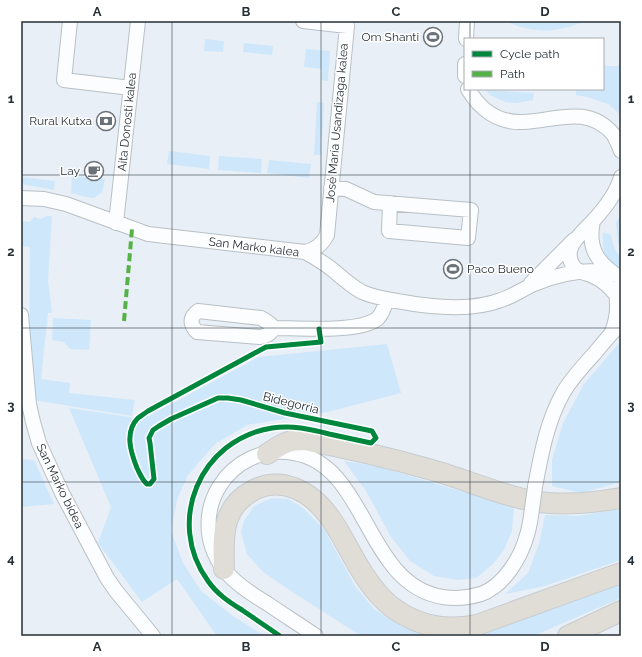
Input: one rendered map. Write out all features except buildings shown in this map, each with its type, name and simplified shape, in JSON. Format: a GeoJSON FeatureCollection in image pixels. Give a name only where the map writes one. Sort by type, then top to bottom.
{"type":"FeatureCollection","features":[{"type":"Feature","properties":{"kind":"highway"},"geometry":{"type":"LineString","coordinates":[[267,454],[284,443],[293,440],[304,440],[372,454],[433,470],[515,497],[534,501],[574,504],[621,498]]}},
{"type":"Feature","properties":{"kind":"highway"},"geometry":{"type":"LineString","coordinates":[[224,569],[224,531],[234,506],[240,499],[255,489],[269,485],[283,484],[292,486],[304,492],[315,500],[325,511],[334,523],[360,570],[379,595],[398,612],[435,627],[450,628],[477,625],[621,573]]}},
{"type":"Feature","properties":{"kind":"highway"},"geometry":{"type":"LineString","coordinates":[[568,636],[621,611]]}},
{"type":"Feature","properties":{"kind":"street"},"geometry":{"type":"LineString","coordinates":[[70,21],[64,80],[131,88]]}},
{"type":"Feature","properties":{"kind":"street","name":"Aita Donosti kalea"},"geometry":{"type":"LineString","coordinates":[[116,223],[138,21]]}},
{"type":"Feature","properties":{"kind":"street","name":"José María Usandizaga kalea"},"geometry":{"type":"LineString","coordinates":[[303,21],[347,26],[326,247],[327,256],[341,277]]}},
{"type":"Feature","properties":{"kind":"street"},"geometry":{"type":"LineString","coordinates":[[466,38],[467,21]]}},
{"type":"Feature","properties":{"kind":"street"},"geometry":{"type":"LineString","coordinates":[[469,90],[482,108],[491,114],[510,121],[523,122],[571,116],[586,117],[600,123],[614,135],[621,151]]}},
{"type":"Feature","properties":{"kind":"street"},"geometry":{"type":"LineString","coordinates":[[616,275],[601,262],[594,249],[591,235],[593,221],[611,198],[619,184],[621,177]]}},
{"type":"Feature","properties":{"kind":"street"},"geometry":{"type":"LineString","coordinates":[[331,188],[346,189],[374,202],[390,203],[471,210],[468,238],[389,231],[390,203]]}},
{"type":"Feature","properties":{"kind":"street","name":"San Marko kalea"},"geometry":{"type":"LineString","coordinates":[[21,198],[66,204],[148,234],[304,252],[323,263],[362,292],[386,300],[413,304],[476,306],[501,300],[546,280],[569,274],[598,270],[616,275]]}},
{"type":"Feature","properties":{"kind":"street","name":"San Marko kalea"},"geometry":{"type":"LineString","coordinates":[[525,289],[593,221]]}},
{"type":"Feature","properties":{"kind":"street"},"geometry":{"type":"LineString","coordinates":[[304,252],[311,251],[317,247],[327,235]]}},
{"type":"Feature","properties":{"kind":"street"},"geometry":{"type":"LineString","coordinates":[[316,636],[248,591],[232,578],[217,558],[212,548],[209,536],[209,513],[217,489],[224,478],[245,461],[267,454],[281,451],[296,453],[311,458],[324,466],[336,477],[345,489],[384,553],[406,580],[419,589],[432,595],[454,599],[471,597],[484,593],[494,587],[504,579],[516,563],[528,534],[541,457],[546,434],[554,413],[564,392],[581,368],[617,328],[616,317],[619,297],[601,280],[580,272],[573,266],[570,257],[571,246],[577,237]]}},
{"type":"Feature","properties":{"kind":"street"},"geometry":{"type":"LineString","coordinates":[[274,328],[266,336],[260,337],[197,332],[191,321],[193,315],[198,311],[261,318],[269,322],[274,328],[340,328],[365,324],[377,319],[382,313],[386,300]]}},
{"type":"Feature","properties":{"kind":"street","name":"San Marko bidea"},"geometry":{"type":"LineString","coordinates":[[21,315],[29,404],[39,443],[62,493],[107,578],[153,636]]}},
{"type":"Feature","properties":{"kind":"shaded area"},"geometry":{"type":"Polygon","coordinates":[[[506,21],[584,21],[555,30],[535,30],[506,21]]]}},
{"type":"Feature","properties":{"kind":"shaded area"},"geometry":{"type":"Polygon","coordinates":[[[205,39],[224,41],[223,52],[204,51],[205,39]]]}},
{"type":"Feature","properties":{"kind":"shaded area"},"geometry":{"type":"Polygon","coordinates":[[[244,43],[273,46],[272,55],[243,52],[244,43]]]}},
{"type":"Feature","properties":{"kind":"shaded area"},"geometry":{"type":"Polygon","coordinates":[[[306,49],[330,51],[328,81],[321,80],[322,69],[304,67],[306,49]]]}},
{"type":"Feature","properties":{"kind":"shaded area"},"geometry":{"type":"Polygon","coordinates":[[[621,65],[621,115],[608,104],[576,95],[576,90],[604,90],[604,66],[621,65]]]}},
{"type":"Feature","properties":{"kind":"shaded area"},"geometry":{"type":"Polygon","coordinates":[[[486,90],[534,93],[533,100],[516,103],[505,102],[490,95],[486,90]]]}},
{"type":"Feature","properties":{"kind":"shaded area"},"geometry":{"type":"Polygon","coordinates":[[[317,102],[324,103],[321,155],[314,155],[317,102]]]}},
{"type":"Feature","properties":{"kind":"shaded area"},"geometry":{"type":"Polygon","coordinates":[[[169,151],[210,156],[209,169],[167,164],[169,151]]]}},
{"type":"Feature","properties":{"kind":"shaded area"},"geometry":{"type":"Polygon","coordinates":[[[219,156],[262,159],[261,173],[218,170],[219,156]]]}},
{"type":"Feature","properties":{"kind":"shaded area"},"geometry":{"type":"Polygon","coordinates":[[[269,160],[311,164],[309,178],[267,173],[269,160]]]}},
{"type":"Feature","properties":{"kind":"shaded area"},"geometry":{"type":"Polygon","coordinates":[[[72,176],[105,179],[102,192],[94,198],[71,193],[72,176]]]}},
{"type":"Feature","properties":{"kind":"shaded area"},"geometry":{"type":"Polygon","coordinates":[[[21,177],[55,181],[54,190],[21,184],[21,177]]]}},
{"type":"Feature","properties":{"kind":"shaded area"},"geometry":{"type":"Polygon","coordinates":[[[621,215],[621,248],[618,243],[616,222],[621,215]]]}},
{"type":"Feature","properties":{"kind":"shaded area"},"geometry":{"type":"Polygon","coordinates":[[[47,216],[52,216],[48,280],[52,313],[48,313],[41,379],[70,383],[69,393],[135,400],[132,416],[33,400],[34,381],[29,380],[30,247],[21,246],[21,221],[30,222],[34,217],[41,219],[47,216]]]}},
{"type":"Feature","properties":{"kind":"shaded area"},"geometry":{"type":"Polygon","coordinates":[[[603,232],[611,235],[616,251],[621,258],[621,269],[615,267],[608,261],[603,246],[603,232]]]}},
{"type":"Feature","properties":{"kind":"shaded area"},"geometry":{"type":"Polygon","coordinates":[[[53,318],[91,320],[89,350],[70,349],[64,342],[52,340],[53,318]]]}},
{"type":"Feature","properties":{"kind":"shaded area"},"geometry":{"type":"Polygon","coordinates":[[[621,341],[621,482],[581,493],[552,486],[552,460],[563,423],[584,384],[621,341]]]}},
{"type":"Feature","properties":{"kind":"shaded area"},"geometry":{"type":"Polygon","coordinates":[[[387,344],[401,393],[327,412],[247,425],[215,444],[188,475],[177,500],[171,531],[183,563],[201,591],[233,616],[265,636],[217,636],[177,579],[142,602],[98,543],[111,507],[69,408],[143,419],[259,357],[387,344]]]}},
{"type":"Feature","properties":{"kind":"shaded area"},"geometry":{"type":"Polygon","coordinates":[[[21,459],[34,460],[54,504],[21,507],[21,459]]]}},
{"type":"Feature","properties":{"kind":"shaded area"},"geometry":{"type":"Polygon","coordinates":[[[344,461],[376,466],[514,507],[512,531],[504,550],[493,564],[476,578],[458,580],[434,576],[410,561],[391,537],[366,491],[344,461]]]}},
{"type":"Feature","properties":{"kind":"shaded area"},"geometry":{"type":"Polygon","coordinates":[[[272,498],[288,499],[303,508],[324,529],[355,586],[374,609],[402,627],[432,636],[361,636],[263,572],[247,554],[241,532],[244,521],[254,506],[272,498]]]}},
{"type":"Feature","properties":{"kind":"shaded area"},"geometry":{"type":"Polygon","coordinates":[[[621,509],[621,560],[545,586],[505,594],[528,573],[539,544],[545,515],[578,516],[621,509]]]}},
{"type":"Feature","properties":{"kind":"shaded area"},"geometry":{"type":"Polygon","coordinates":[[[621,583],[621,598],[533,636],[456,636],[621,583]]]}},
{"type":"Feature","properties":{"kind":"marked path"},"geometry":{"type":"LineString","coordinates":[[124,321],[132,229]]}},
{"type":"Feature","properties":{"kind":"cycle path","name":"Bidegorria"},"geometry":{"type":"LineString","coordinates":[[280,636],[232,604],[215,590],[195,558],[190,534],[190,510],[197,486],[209,466],[226,448],[247,435],[272,428],[294,427],[371,443],[376,438],[372,431],[285,413],[241,400],[218,398],[171,419],[153,430],[149,438],[154,479],[150,484],[147,484],[144,481],[137,468],[131,449],[130,436],[131,430],[138,418],[148,411],[266,347],[321,342],[319,329]]}},
{"type":"Feature","properties":{"kind":"place","name":"Om Shanti"},"geometry":{"type":"Point","coordinates":[433,37]}},
{"type":"Feature","properties":{"kind":"place","name":"Rural Kutxa"},"geometry":{"type":"Point","coordinates":[106,121]}},
{"type":"Feature","properties":{"kind":"place","name":"Lay"},"geometry":{"type":"Point","coordinates":[94,171]}},
{"type":"Feature","properties":{"kind":"place","name":"Paco Bueno"},"geometry":{"type":"Point","coordinates":[453,269]}}]}
